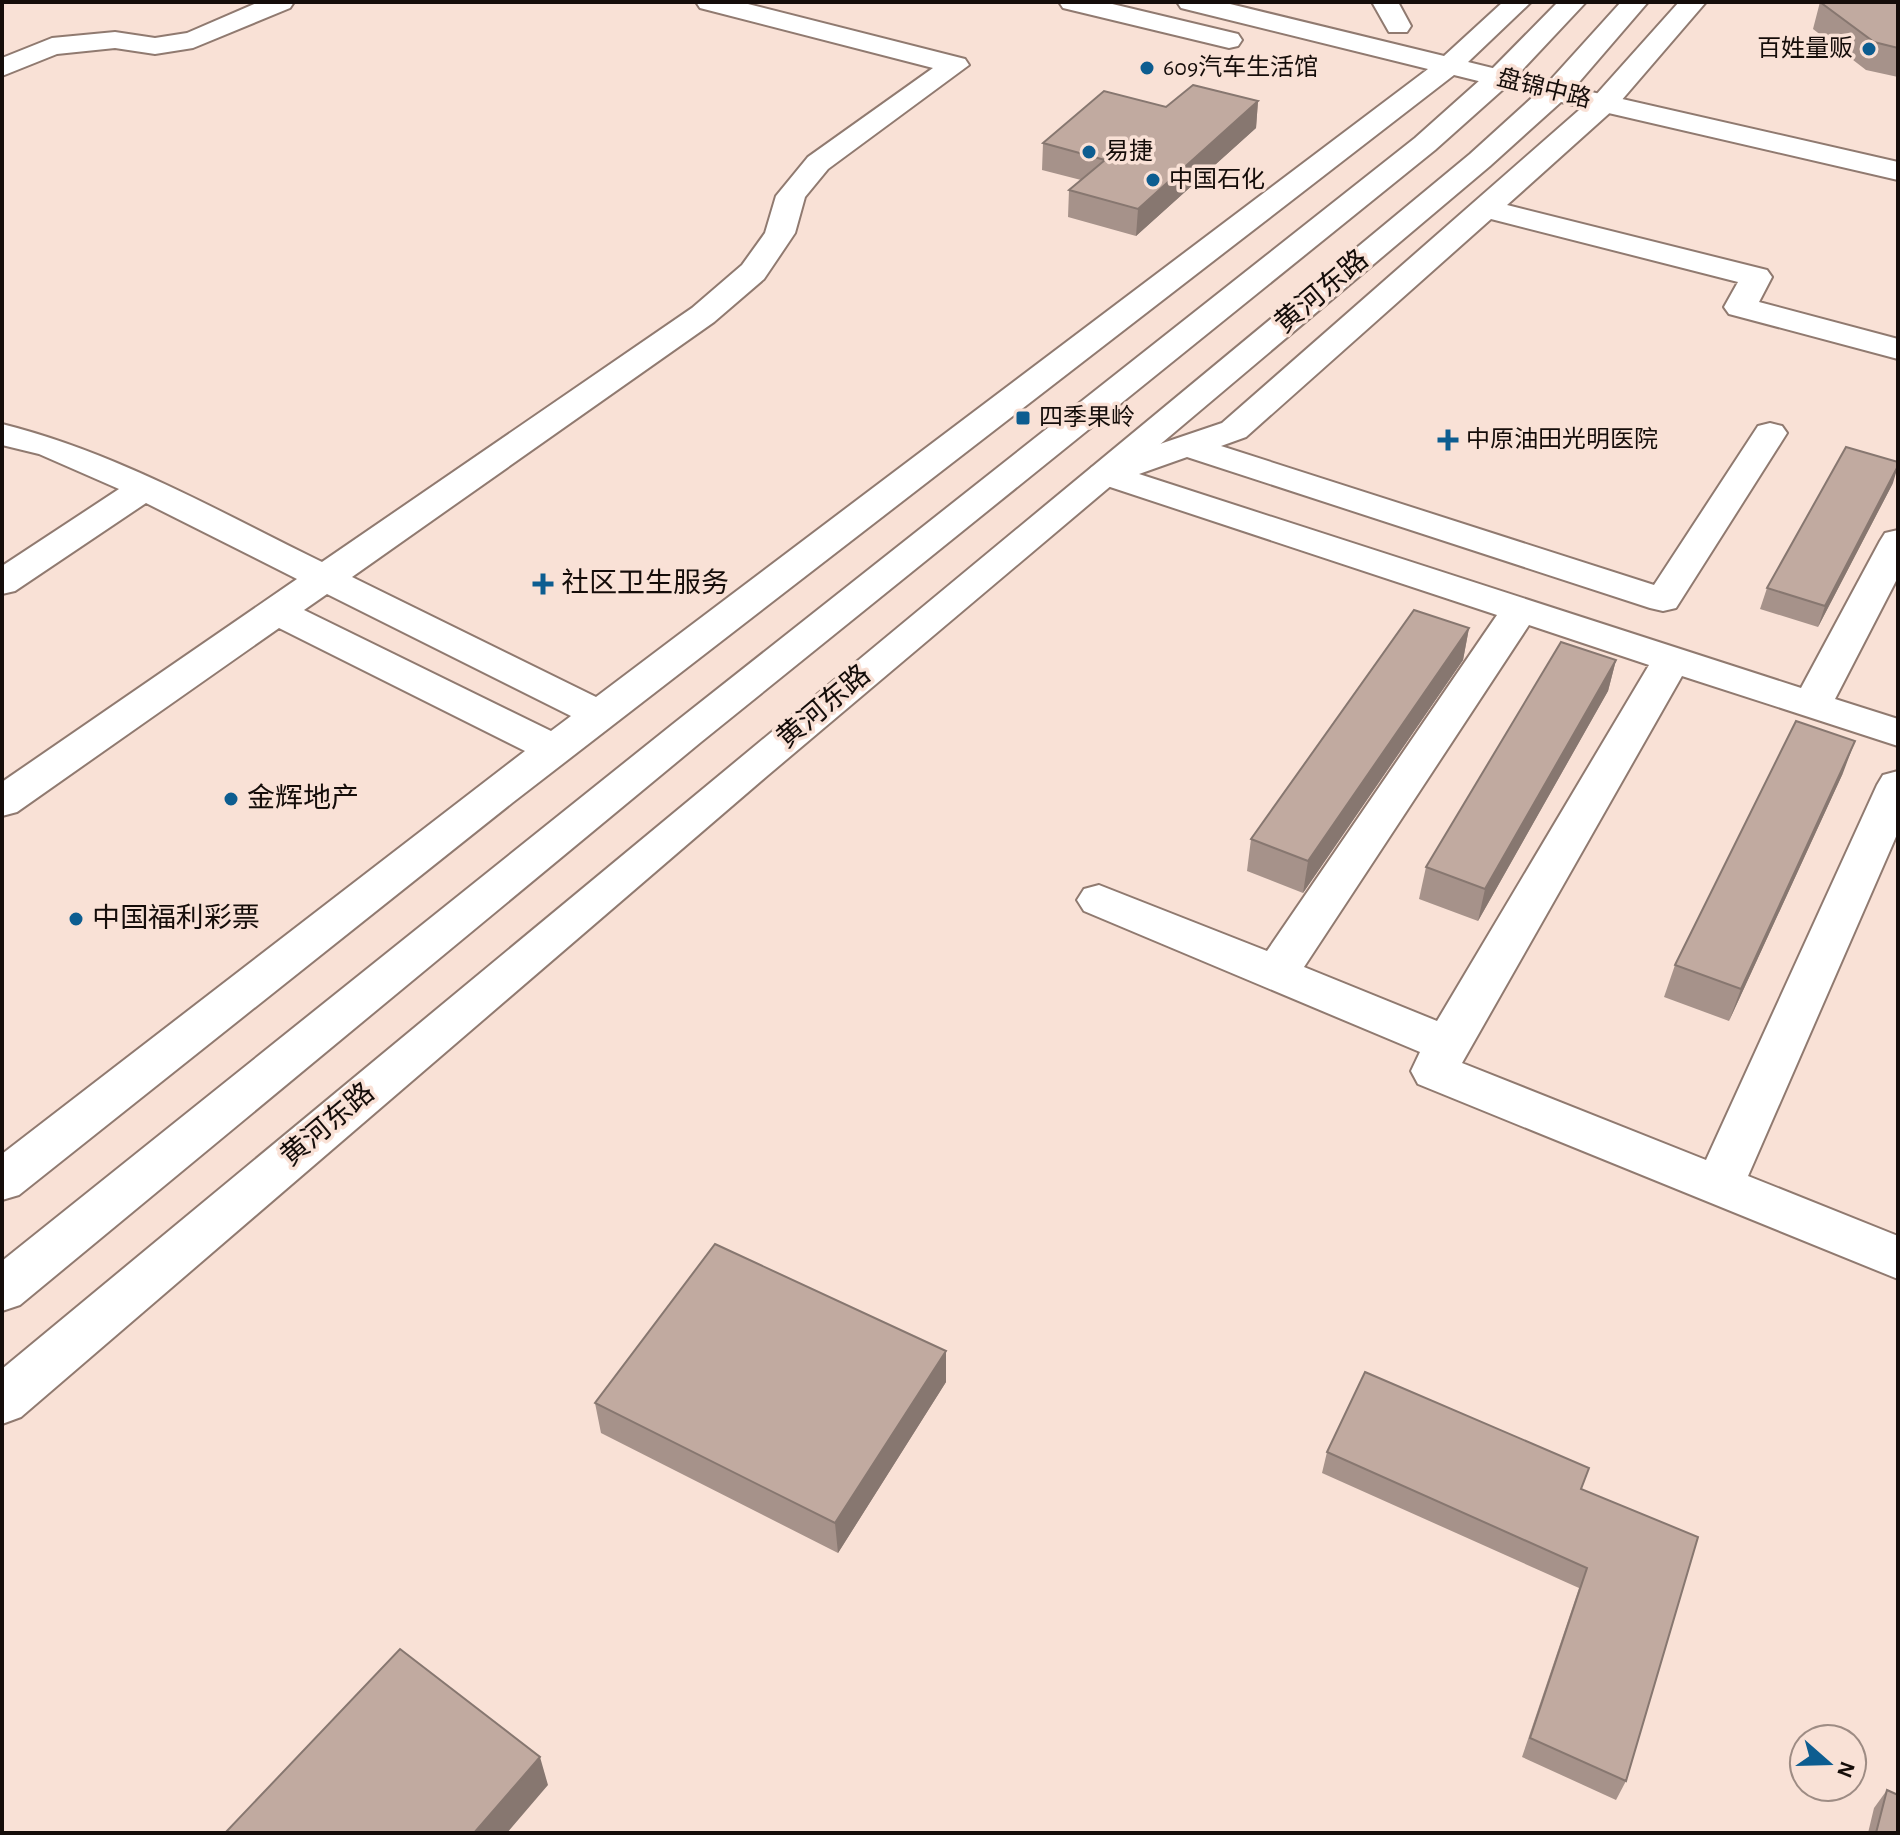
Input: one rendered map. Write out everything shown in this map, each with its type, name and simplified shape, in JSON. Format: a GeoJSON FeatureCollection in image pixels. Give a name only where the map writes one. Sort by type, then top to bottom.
{"type":"FeatureCollection","features":[{"type":"Feature","properties":{"kind":"street"},"geometry":{"type":"LineString","coordinates":[[2,68],[52,46],[115,40],[155,46],[193,40],[281,2]]}},
{"type":"Feature","properties":{"kind":"street"},"geometry":{"type":"LineString","coordinates":[[2,802],[703,315],[753,272],[780,233],[791,196],[818,163],[955,65],[709,2]]}},
{"type":"Feature","properties":{"kind":"street"},"geometry":{"type":"LineString","coordinates":[[1072,2],[1251,45]]}},
{"type":"Feature","properties":{"kind":"street","name":"盘锦中路"},"geometry":{"type":"LineString","coordinates":[[1190,2],[1449,45],[1510,66],[1565,80],[1626,90],[1898,171]]}},
{"type":"Feature","properties":{"kind":"street","name":"盘锦中路"},"geometry":{"type":"LineString","coordinates":[[1294,2],[1393,38],[1449,45]]}},
{"type":"Feature","properties":{"kind":"street"},"geometry":{"type":"LineString","coordinates":[[1311,60],[1393,38],[1385,2]]}},
{"type":"Feature","properties":{"kind":"street"},"geometry":{"type":"LineString","coordinates":[[2,1181],[600,715],[1449,45],[1518,2]]}},
{"type":"Feature","properties":{"kind":"street","name":"黄河东路"},"geometry":{"type":"LineString","coordinates":[[2,1290],[687,733],[1425,144],[1510,66],[1573,2]]}},
{"type":"Feature","properties":{"kind":"street","name":"黄河东路"},"geometry":{"type":"LineString","coordinates":[[2,1401],[752,766],[1480,160],[1565,80],[1635,2]]}},
{"type":"Feature","properties":{"kind":"street"},"geometry":{"type":"LineString","coordinates":[[1104,474],[1234,430],[1484,208],[1626,90],[1693,2]]}},
{"type":"Feature","properties":{"kind":"street"},"geometry":{"type":"LineString","coordinates":[[1484,208],[1756,277],[1740,307],[1898,349]]}},
{"type":"Feature","properties":{"kind":"street"},"geometry":{"type":"LineString","coordinates":[[1190,447],[1663,600],[1770,433]]}},
{"type":"Feature","properties":{"kind":"street"},"geometry":{"type":"LineString","coordinates":[[2,434],[51,447],[144,488],[600,715]]}},
{"type":"Feature","properties":{"kind":"street"},"geometry":{"type":"LineString","coordinates":[[1104,474],[1898,733]]}},
{"type":"Feature","properties":{"kind":"street"},"geometry":{"type":"LineString","coordinates":[[2,583],[144,488]]}},
{"type":"Feature","properties":{"kind":"street"},"geometry":{"type":"LineString","coordinates":[[1812,705],[1898,541]]}},
{"type":"Feature","properties":{"kind":"street"},"geometry":{"type":"LineString","coordinates":[[1276,973],[1520,610]]}},
{"type":"Feature","properties":{"kind":"street"},"geometry":{"type":"LineString","coordinates":[[275,611],[554,749]]}},
{"type":"Feature","properties":{"kind":"street"},"geometry":{"type":"LineString","coordinates":[[1441,1057],[1672,660]]}},
{"type":"Feature","properties":{"kind":"street"},"geometry":{"type":"LineString","coordinates":[[1719,1186],[1898,785]]}},
{"type":"Feature","properties":{"kind":"street"},"geometry":{"type":"LineString","coordinates":[[1099,900],[1276,973],[1441,1057],[1719,1186],[1898,1258]]}},
{"type":"Feature","properties":{"kind":"building"},"geometry":{"type":"Polygon","coordinates":[[[1820,2],[1898,2],[1898,48],[1874,42],[1820,2]]]}},
{"type":"Feature","properties":{"kind":"building"},"geometry":{"type":"Polygon","coordinates":[[[1193,85],[1258,101],[1138,209],[1069,190],[1105,160],[1043,143],[1104,91],[1166,107],[1193,85]]]}},
{"type":"Feature","properties":{"kind":"building"},"geometry":{"type":"Polygon","coordinates":[[[1846,447],[1898,462],[1898,466],[1825,606],[1767,588],[1846,447]]]}},
{"type":"Feature","properties":{"kind":"building"},"geometry":{"type":"Polygon","coordinates":[[[1414,610],[1469,628],[1308,861],[1251,839],[1414,610]]]}},
{"type":"Feature","properties":{"kind":"building"},"geometry":{"type":"Polygon","coordinates":[[[1561,642],[1616,660],[1485,889],[1426,867],[1561,642]]]}},
{"type":"Feature","properties":{"kind":"building"},"geometry":{"type":"Polygon","coordinates":[[[1796,721],[1855,741],[1741,989],[1675,965],[1796,721]]]}},
{"type":"Feature","properties":{"kind":"building"},"geometry":{"type":"Polygon","coordinates":[[[715,1244],[946,1351],[835,1523],[595,1403],[715,1244]]]}},
{"type":"Feature","properties":{"kind":"building"},"geometry":{"type":"Polygon","coordinates":[[[1365,1372],[1589,1468],[1581,1489],[1698,1537],[1626,1781],[1530,1738],[1587,1568],[1327,1452],[1365,1372]]]}},
{"type":"Feature","properties":{"kind":"building"},"geometry":{"type":"Polygon","coordinates":[[[400,1649],[540,1757],[474,1833],[225,1833],[400,1649]]]}},
{"type":"Feature","properties":{"kind":"building"},"geometry":{"type":"Polygon","coordinates":[[[1887,1790],[1898,1795],[1898,1833],[1876,1833],[1887,1790]]]}},
{"type":"Feature","properties":{"kind":"place","name":"百姓量贩"},"geometry":{"type":"Point","coordinates":[1869,49]}},
{"type":"Feature","properties":{"kind":"place","name":"609汽车生活馆"},"geometry":{"type":"Point","coordinates":[1147,68]}},
{"type":"Feature","properties":{"kind":"place","name":"易捷"},"geometry":{"type":"Point","coordinates":[1089,152]}},
{"type":"Feature","properties":{"kind":"place","name":"中国石化"},"geometry":{"type":"Point","coordinates":[1153,180]}},
{"type":"Feature","properties":{"kind":"place","name":"四季果岭"},"geometry":{"type":"Point","coordinates":[1023,418]}},
{"type":"Feature","properties":{"kind":"place","name":"中原油田光明医院"},"geometry":{"type":"Point","coordinates":[1448,440]}},
{"type":"Feature","properties":{"kind":"place","name":"社区卫生服务"},"geometry":{"type":"Point","coordinates":[543,584]}},
{"type":"Feature","properties":{"kind":"place","name":"金辉地产"},"geometry":{"type":"Point","coordinates":[231,799]}},
{"type":"Feature","properties":{"kind":"place","name":"中国福利彩票"},"geometry":{"type":"Point","coordinates":[76,919]}}]}
